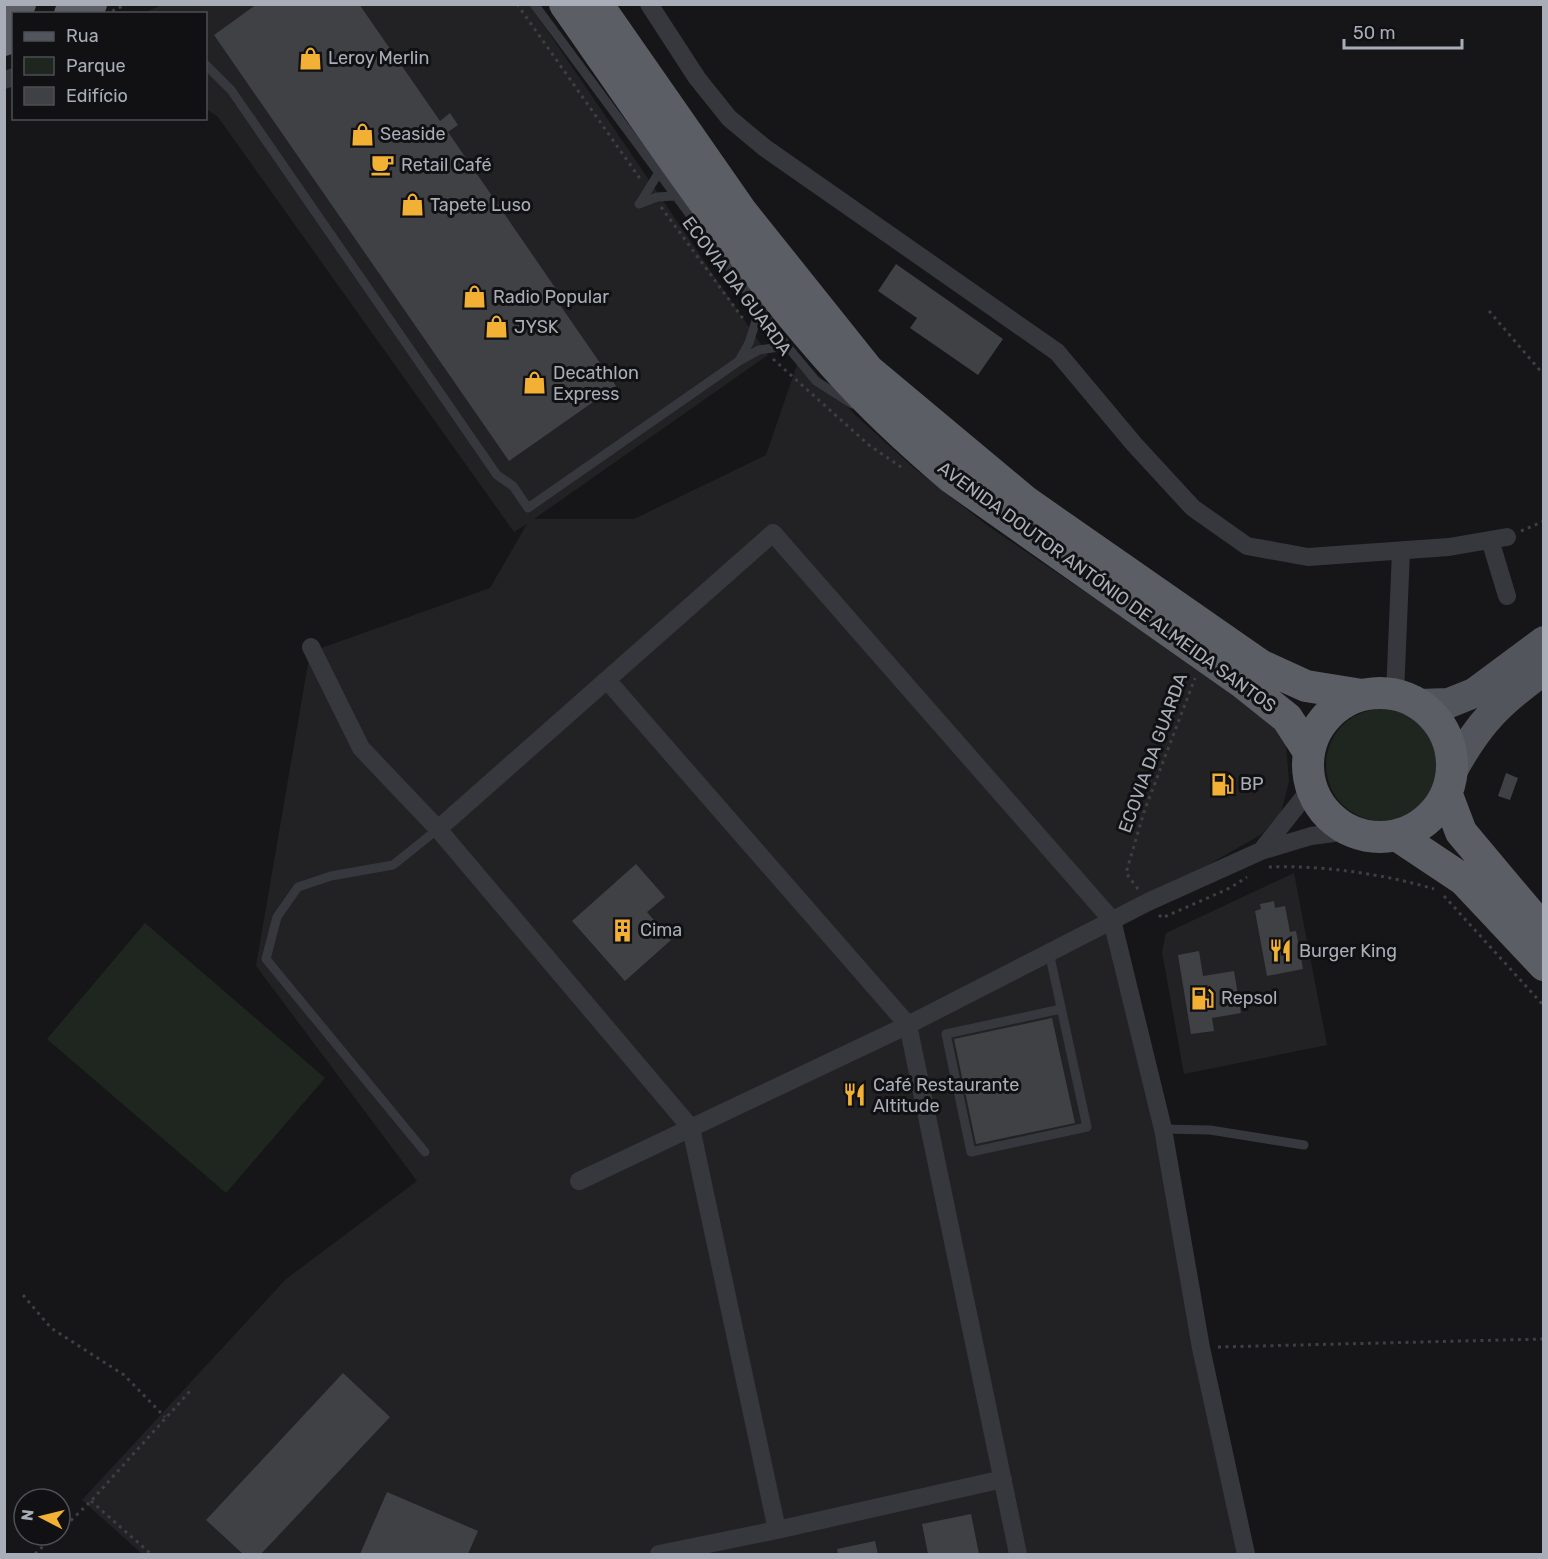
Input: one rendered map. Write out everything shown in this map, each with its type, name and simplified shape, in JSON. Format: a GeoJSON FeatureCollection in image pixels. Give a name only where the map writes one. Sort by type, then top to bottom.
{"type":"FeatureCollection","features":[{"type":"Feature","properties":{"kind":"highway"},"geometry":{"type":"LineString","coordinates":[[4,11],[20,4]]}},
{"type":"Feature","properties":{"kind":"highway"},"geometry":{"type":"LineString","coordinates":[[74,12],[91,4]]}},
{"type":"Feature","properties":{"kind":"highway","name":"AVENIDA DOUTOR ANTÓNIO DE ALMEIDA SANTOS"},"geometry":{"type":"LineString","coordinates":[[564,4],[763,281],[910,457],[952,478],[1032,537],[1243,683],[1287,718],[1309,752]]}},
{"type":"Feature","properties":{"kind":"highway","name":"AVENIDA DOUTOR ANTÓNIO DE ALMEIDA SANTOS"},"geometry":{"type":"LineString","coordinates":[[597,4],[741,211],[868,370],[1026,502],[1260,665],[1306,686],[1362,695]]}},
{"type":"Feature","properties":{"kind":"highway"},"geometry":{"type":"LineString","coordinates":[[1450,783],[1435,813],[1418,828],[1398,836],[1381,838],[1348,831],[1332,820],[1319,805],[1311,788],[1308,770],[1309,752],[1316,732],[1327,716],[1343,703],[1362,695],[1407,699],[1434,716],[1445,732],[1452,751],[1450,783],[1461,832],[1544,931]]}},
{"type":"Feature","properties":{"kind":"highway"},"geometry":{"type":"LineString","coordinates":[[1398,836],[1464,880],[1544,965]]}},
{"type":"Feature","properties":{"kind":"main road"},"geometry":{"type":"LineString","coordinates":[[1407,699],[1449,703],[1474,693],[1544,640]]}},
{"type":"Feature","properties":{"kind":"main road"},"geometry":{"type":"LineString","coordinates":[[1450,783],[1467,744],[1500,703],[1544,670]]}},
{"type":"Feature","properties":{"kind":"street"},"geometry":{"type":"LineString","coordinates":[[650,4],[697,78],[729,118],[765,148],[1057,352],[1134,444],[1193,508],[1247,546],[1308,557],[1449,547],[1499,539],[1506,596]]}},
{"type":"Feature","properties":{"kind":"street"},"geometry":{"type":"LineString","coordinates":[[438,829],[773,533],[1112,920],[1163,1129],[1202,1348],[1246,1554]]}},
{"type":"Feature","properties":{"kind":"street"},"geometry":{"type":"LineString","coordinates":[[1401,551],[1407,699]]}},
{"type":"Feature","properties":{"kind":"street"},"geometry":{"type":"LineString","coordinates":[[311,647],[361,748],[438,829],[691,1128],[777,1530]]}},
{"type":"Feature","properties":{"kind":"street"},"geometry":{"type":"LineString","coordinates":[[607,680],[908,1025],[1018,1554]]}},
{"type":"Feature","properties":{"kind":"street"},"geometry":{"type":"LineString","coordinates":[[1262,859],[1311,788]]}},
{"type":"Feature","properties":{"kind":"street"},"geometry":{"type":"LineString","coordinates":[[579,1181],[908,1025],[1148,902],[1262,859],[1311,836],[1348,831]]}},
{"type":"Feature","properties":{"kind":"street"},"geometry":{"type":"LineString","coordinates":[[659,1554],[1003,1479]]}},
{"type":"Feature","properties":{"kind":"lane"},"geometry":{"type":"LineString","coordinates":[[534,4],[759,311],[816,381],[910,457]]}},
{"type":"Feature","properties":{"kind":"lane"},"geometry":{"type":"LineString","coordinates":[[207,66],[231,90],[497,475],[513,486],[528,508],[739,361],[765,349],[787,346]]}},
{"type":"Feature","properties":{"kind":"lane"},"geometry":{"type":"LineString","coordinates":[[652,195],[658,174]]}},
{"type":"Feature","properties":{"kind":"lane"},"geometry":{"type":"LineString","coordinates":[[639,204],[652,195],[674,196]]}},
{"type":"Feature","properties":{"kind":"lane"},"geometry":{"type":"LineString","coordinates":[[739,361],[759,311]]}},
{"type":"Feature","properties":{"kind":"lane"},"geometry":{"type":"LineString","coordinates":[[425,1152],[267,959],[277,917],[298,887],[331,876],[393,865],[438,829]]}},
{"type":"Feature","properties":{"kind":"lane"},"geometry":{"type":"LineString","coordinates":[[1513,896],[1544,915]]}},
{"type":"Feature","properties":{"kind":"lane"},"geometry":{"type":"LineString","coordinates":[[1049,952],[1087,1127],[971,1152],[946,1034],[1061,1009]]}},
{"type":"Feature","properties":{"kind":"lane"},"geometry":{"type":"LineString","coordinates":[[1163,1129],[1210,1130],[1304,1145]]}},
{"type":"Feature","properties":{"kind":"path"},"geometry":{"type":"LineString","coordinates":[[110,12],[127,4]]}},
{"type":"Feature","properties":{"kind":"path","name":"ECOVIA DA GUARDA"},"geometry":{"type":"LineString","coordinates":[[517,4],[752,332]]}},
{"type":"Feature","properties":{"kind":"path"},"geometry":{"type":"LineString","coordinates":[[1489,311],[1544,375]]}},
{"type":"Feature","properties":{"kind":"path","name":"ECOVIA DA GUARDA"},"geometry":{"type":"LineString","coordinates":[[765,349],[777,365],[869,445],[910,457]]}},
{"type":"Feature","properties":{"kind":"path"},"geometry":{"type":"LineString","coordinates":[[1499,539],[1544,521]]}},
{"type":"Feature","properties":{"kind":"path","name":"ECOVIA DA GUARDA"},"geometry":{"type":"LineString","coordinates":[[1198,669],[1144,812],[1126,873],[1162,918],[1230,888],[1254,872]]}},
{"type":"Feature","properties":{"kind":"path"},"geometry":{"type":"LineString","coordinates":[[1262,859],[1294,866],[1407,880],[1439,891],[1544,1006]]}},
{"type":"Feature","properties":{"kind":"path"},"geometry":{"type":"LineString","coordinates":[[23,1295],[51,1328],[124,1375],[165,1417]]}},
{"type":"Feature","properties":{"kind":"path"},"geometry":{"type":"LineString","coordinates":[[1202,1348],[1544,1339]]}},
{"type":"Feature","properties":{"kind":"path"},"geometry":{"type":"LineString","coordinates":[[72,1519],[191,1390]]}},
{"type":"Feature","properties":{"kind":"path"},"geometry":{"type":"LineString","coordinates":[[91,1501],[151,1554]]}},
{"type":"Feature","properties":{"kind":"shaded area"},"geometry":{"type":"Polygon","coordinates":[[[164,4],[530,5],[768,355],[534,519],[634,519],[766,455],[800,356],[854,414],[915,469],[988,526],[1268,716],[1286,744],[1289,781],[1281,813],[1262,834],[1112,920],[1246,1554],[142,1554],[82,1500],[286,1279],[417,1181],[256,966],[310,652],[490,588],[527,524],[514,532],[218,117],[207,110],[207,12],[145,12],[164,4]]]}},
{"type":"Feature","properties":{"kind":"shaded area"},"geometry":{"type":"Polygon","coordinates":[[[1294,873],[1327,1045],[1184,1074],[1162,952],[1166,933],[1294,873]]]}},
{"type":"Feature","properties":{"kind":"green space"},"geometry":{"type":"Polygon","coordinates":[[[1382,709],[1403,713],[1421,726],[1434,744],[1438,765],[1434,786],[1421,804],[1403,817],[1382,821],[1361,817],[1343,804],[1330,786],[1326,765],[1330,744],[1343,726],[1361,713],[1382,709]]]}},
{"type":"Feature","properties":{"kind":"green space"},"geometry":{"type":"Polygon","coordinates":[[[145,923],[325,1078],[226,1193],[47,1039],[145,923]]]}},
{"type":"Feature","properties":{"kind":"building"},"geometry":{"type":"Polygon","coordinates":[[[257,4],[359,4],[440,121],[450,113],[458,125],[448,132],[565,302],[560,305],[616,386],[509,461],[214,35],[257,4]]]}},
{"type":"Feature","properties":{"kind":"building"},"geometry":{"type":"Polygon","coordinates":[[[896,264],[1003,339],[978,375],[910,328],[917,318],[878,291],[896,264]]]}},
{"type":"Feature","properties":{"kind":"building"},"geometry":{"type":"Polygon","coordinates":[[[1506,773],[1518,778],[1510,800],[1498,796],[1506,773]]]}},
{"type":"Feature","properties":{"kind":"building","name":"Cima"},"geometry":{"type":"Polygon","coordinates":[[[636,864],[665,897],[647,912],[671,940],[625,981],[572,921],[636,864]]]}},
{"type":"Feature","properties":{"kind":"building","name":"Burger King"},"geometry":{"type":"Polygon","coordinates":[[[1274,901],[1275,908],[1285,906],[1290,932],[1296,931],[1303,969],[1267,976],[1255,911],[1261,909],[1260,904],[1274,901]]]}},
{"type":"Feature","properties":{"kind":"building"},"geometry":{"type":"Polygon","coordinates":[[[1199,951],[1203,976],[1234,971],[1241,1013],[1212,1018],[1214,1031],[1191,1034],[1178,955],[1199,951]]]}},
{"type":"Feature","properties":{"kind":"building"},"geometry":{"type":"Polygon","coordinates":[[[1052,1018],[1075,1123],[976,1144],[954,1039],[1052,1018]]]}},
{"type":"Feature","properties":{"kind":"building"},"geometry":{"type":"Polygon","coordinates":[[[343,1373],[390,1417],[261,1554],[243,1554],[206,1520],[343,1373]]]}},
{"type":"Feature","properties":{"kind":"building"},"geometry":{"type":"Polygon","coordinates":[[[387,1492],[478,1531],[468,1554],[360,1554],[387,1492]]]}},
{"type":"Feature","properties":{"kind":"building"},"geometry":{"type":"Polygon","coordinates":[[[971,1514],[979,1554],[928,1554],[922,1524],[971,1514]]]}},
{"type":"Feature","properties":{"kind":"building"},"geometry":{"type":"Polygon","coordinates":[[[875,1541],[878,1554],[838,1554],[837,1549],[875,1541]]]}},
{"type":"Feature","properties":{"kind":"place","name":"Leroy Merlin"},"geometry":{"type":"Point","coordinates":[310,58]}},
{"type":"Feature","properties":{"kind":"place","name":"Seaside"},"geometry":{"type":"Point","coordinates":[362,134]}},
{"type":"Feature","properties":{"kind":"place","name":"Retail Café"},"geometry":{"type":"Point","coordinates":[383,165]}},
{"type":"Feature","properties":{"kind":"place","name":"Tapete Luso"},"geometry":{"type":"Point","coordinates":[412,205]}},
{"type":"Feature","properties":{"kind":"place","name":"Radio Popular"},"geometry":{"type":"Point","coordinates":[475,297]}},
{"type":"Feature","properties":{"kind":"place","name":"JYSK"},"geometry":{"type":"Point","coordinates":[496,327]}},
{"type":"Feature","properties":{"kind":"place","name":"Decathlon Express"},"geometry":{"type":"Point","coordinates":[535,383]}},
{"type":"Feature","properties":{"kind":"place","name":"BP"},"geometry":{"type":"Point","coordinates":[1222,784]}},
{"type":"Feature","properties":{"kind":"place","name":"Cima"},"geometry":{"type":"Point","coordinates":[622,930]}},
{"type":"Feature","properties":{"kind":"place","name":"Burger King"},"geometry":{"type":"Point","coordinates":[1281,951]}},
{"type":"Feature","properties":{"kind":"place","name":"Repsol"},"geometry":{"type":"Point","coordinates":[1203,998]}},
{"type":"Feature","properties":{"kind":"place","name":"Café Restaurante Altitude"},"geometry":{"type":"Point","coordinates":[855,1095]}}]}
